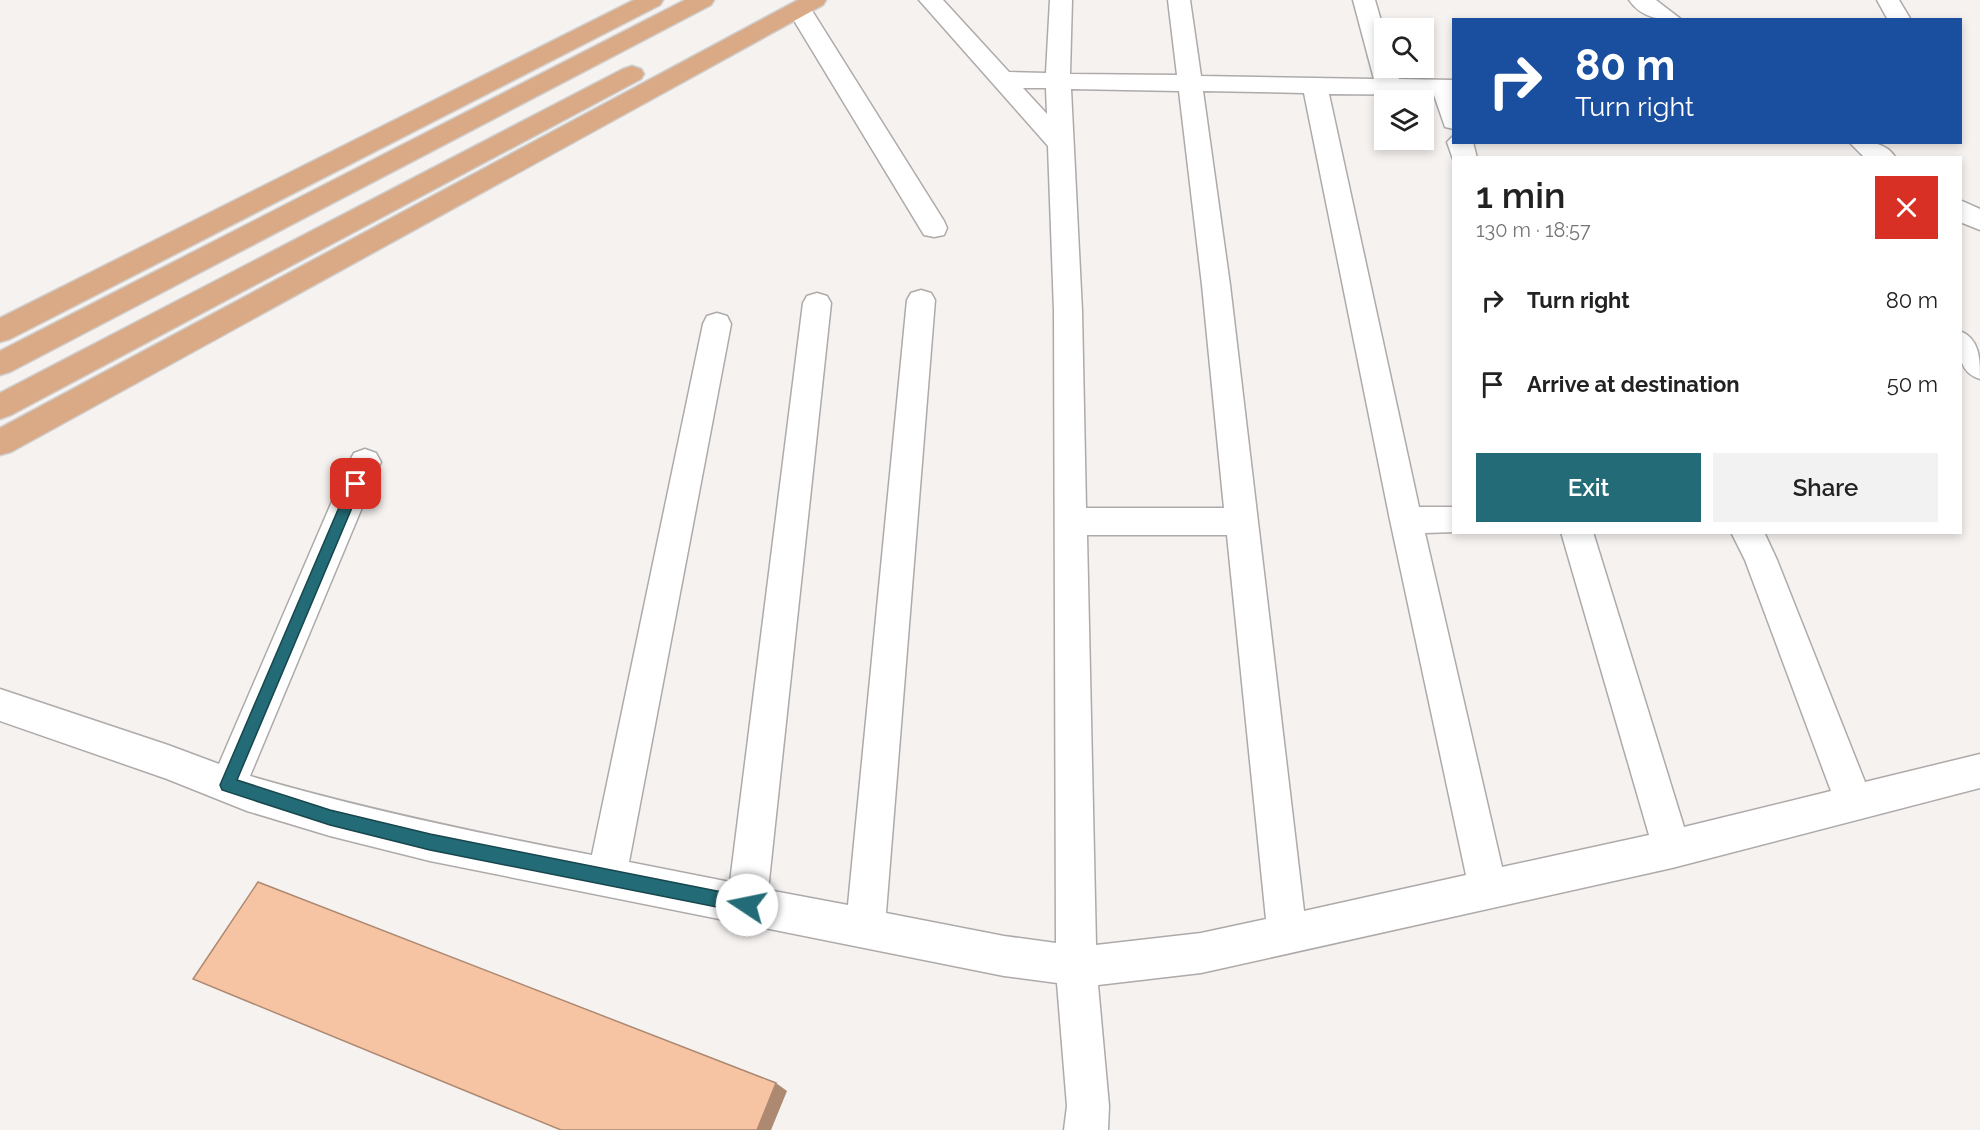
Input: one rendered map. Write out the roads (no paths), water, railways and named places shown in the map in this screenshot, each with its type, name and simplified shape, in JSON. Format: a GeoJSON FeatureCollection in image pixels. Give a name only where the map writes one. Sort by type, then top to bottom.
{"type":"FeatureCollection","features":[{"type":"Feature","properties":{"kind":"main road"},"geometry":{"type":"LineString","coordinates":[[0,331],[652,0]]}},
{"type":"Feature","properties":{"kind":"main road"},"geometry":{"type":"LineString","coordinates":[[0,364],[703,0]]}},
{"type":"Feature","properties":{"kind":"main road"},"geometry":{"type":"LineString","coordinates":[[0,407],[771,0]]}},
{"type":"Feature","properties":{"kind":"main road"},"geometry":{"type":"LineString","coordinates":[[0,443],[807,4]]}},
{"type":"Feature","properties":{"kind":"street"},"geometry":{"type":"LineString","coordinates":[[930,0],[1062,146]]}},
{"type":"Feature","properties":{"kind":"street"},"geometry":{"type":"LineString","coordinates":[[1061,0],[1058,81],[1068,311],[1076,966],[1088,1106],[1086,1130]]}},
{"type":"Feature","properties":{"kind":"street"},"geometry":{"type":"LineString","coordinates":[[1179,0],[1216,285],[1287,934]]}},
{"type":"Feature","properties":{"kind":"street"},"geometry":{"type":"LineString","coordinates":[[1364,0],[1389,87]]}},
{"type":"Feature","properties":{"kind":"street"},"geometry":{"type":"LineString","coordinates":[[1640,0],[1668,18]]}},
{"type":"Feature","properties":{"kind":"street"},"geometry":{"type":"LineString","coordinates":[[1888,0],[1899,18]]}},
{"type":"Feature","properties":{"kind":"street"},"geometry":{"type":"LineString","coordinates":[[807,4],[934,228]]}},
{"type":"Feature","properties":{"kind":"street"},"geometry":{"type":"LineString","coordinates":[[1002,80],[1449,88],[1452,108]]}},
{"type":"Feature","properties":{"kind":"street"},"geometry":{"type":"LineString","coordinates":[[1315,86],[1406,520],[1488,890]]}},
{"type":"Feature","properties":{"kind":"street"},"geometry":{"type":"LineString","coordinates":[[1864,144],[1880,156]]}},
{"type":"Feature","properties":{"kind":"street"},"geometry":{"type":"LineString","coordinates":[[1962,209],[1980,221]]}},
{"type":"Feature","properties":{"kind":"street"},"geometry":{"type":"LineString","coordinates":[[865,929],[921,300]]}},
{"type":"Feature","properties":{"kind":"street"},"geometry":{"type":"LineString","coordinates":[[747,905],[817,303]]}},
{"type":"Feature","properties":{"kind":"street"},"geometry":{"type":"LineString","coordinates":[[606,878],[717,324]]}},
{"type":"Feature","properties":{"kind":"street"},"geometry":{"type":"LineString","coordinates":[[1962,345],[1980,368]]}},
{"type":"Feature","properties":{"kind":"street"},"geometry":{"type":"LineString","coordinates":[[228,785],[365,462]]}},
{"type":"Feature","properties":{"kind":"street"},"geometry":{"type":"LineString","coordinates":[[1406,520],[1452,520]]}},
{"type":"Feature","properties":{"kind":"street"},"geometry":{"type":"LineString","coordinates":[[1070,522],[1242,521]]}},
{"type":"Feature","properties":{"kind":"street"},"geometry":{"type":"LineString","coordinates":[[1578,534],[1672,849]]}},
{"type":"Feature","properties":{"kind":"street"},"geometry":{"type":"LineString","coordinates":[[1748,534],[1761,560],[1854,803]]}},
{"type":"Feature","properties":{"kind":"street"},"geometry":{"type":"LineString","coordinates":[[0,705],[168,762],[228,785],[330,818],[430,842],[606,878],[1005,956],[1076,966],[1133,962],[1201,953],[1672,849],[1980,771]]}}]}
